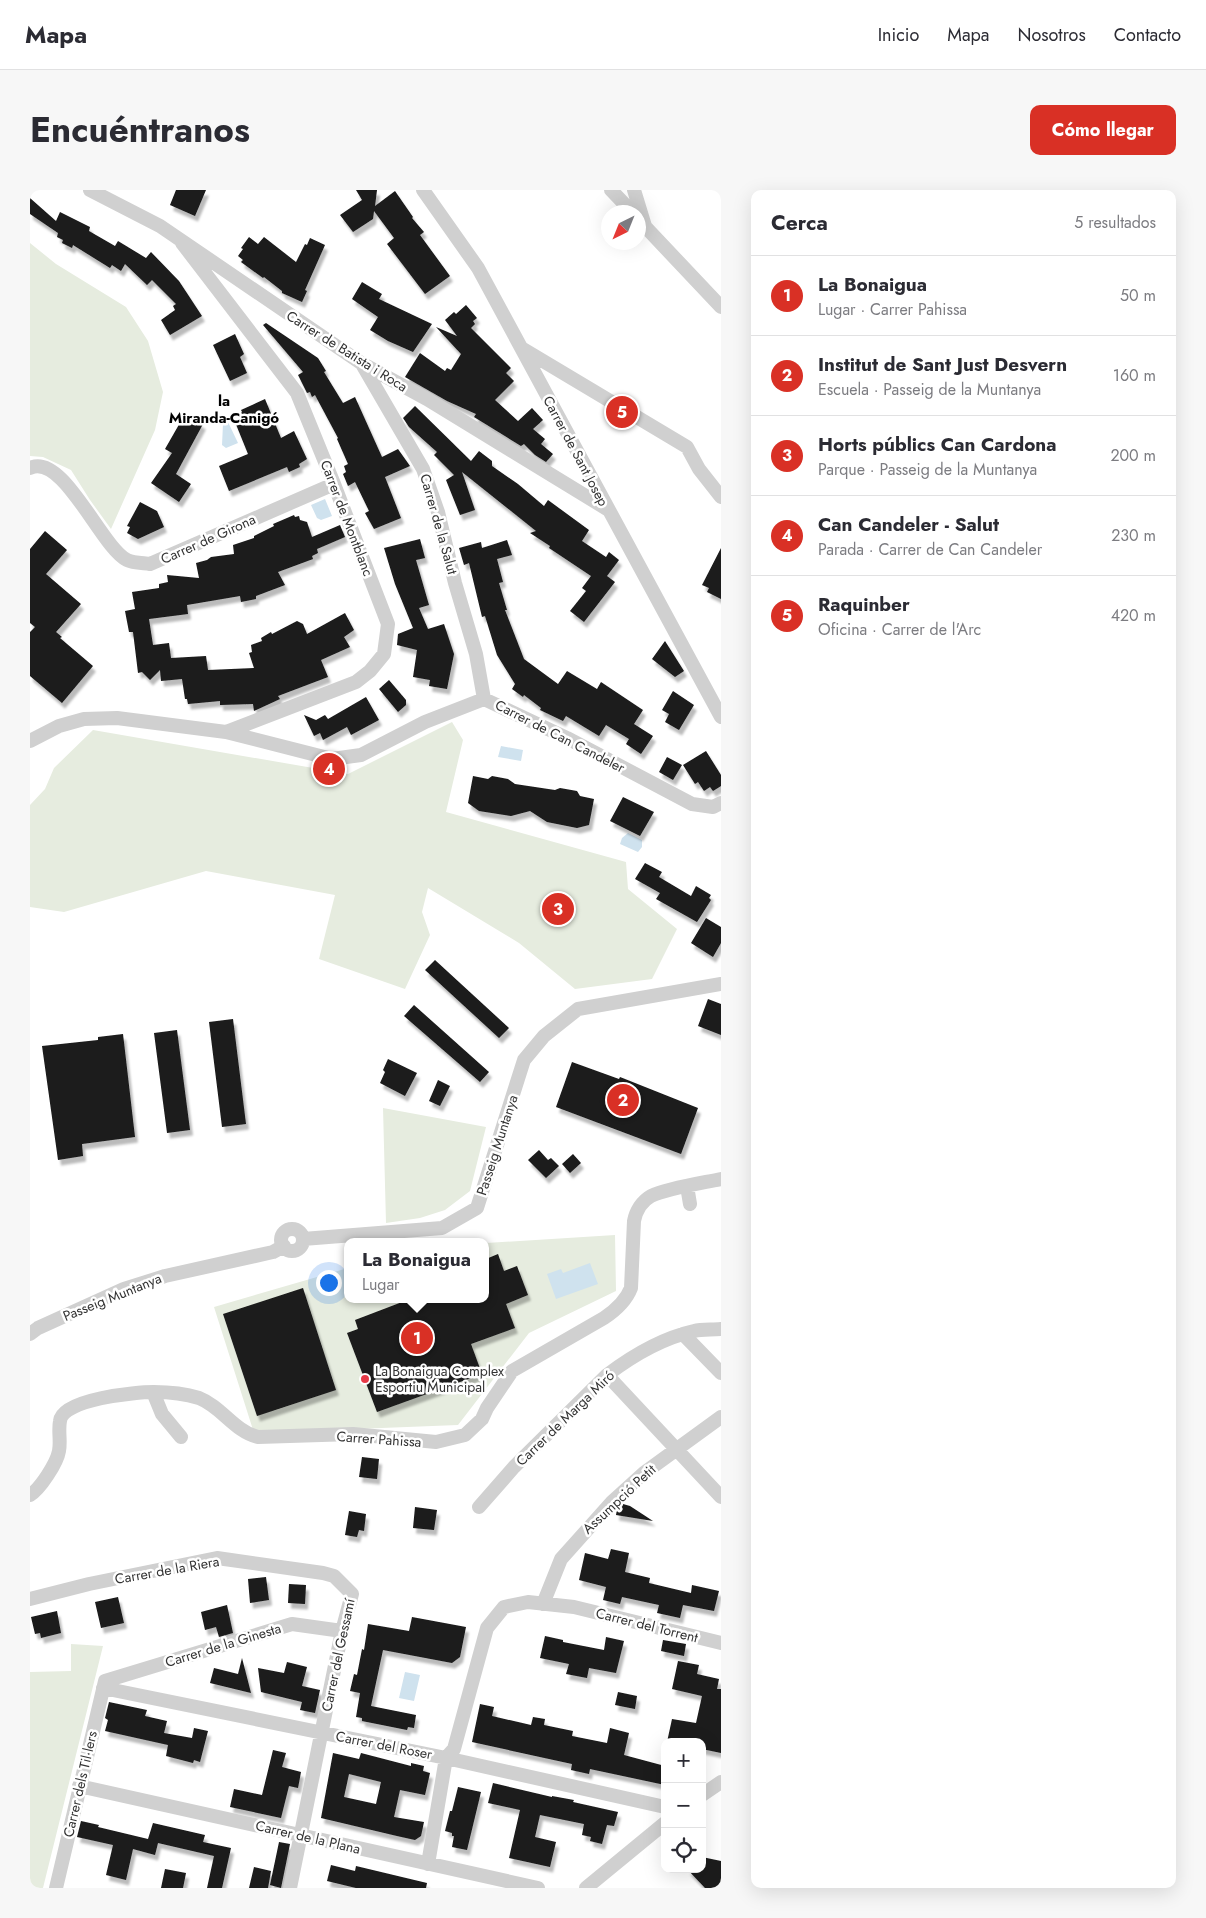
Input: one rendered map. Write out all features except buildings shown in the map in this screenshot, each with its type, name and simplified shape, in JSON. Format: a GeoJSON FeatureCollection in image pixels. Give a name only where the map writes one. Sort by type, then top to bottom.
{"type":"FeatureCollection","features":[{"type":"Feature","properties":{"kind":"street","name":"Carrer de Batista i Roca"},"geometry":{"type":"LineString","coordinates":[[90,190],[160,226],[182,243],[361,363],[427,399],[607,509]]}},
{"type":"Feature","properties":{"kind":"street","name":"Carrer de Sant Josep"},"geometry":{"type":"LineString","coordinates":[[423,190],[478,268],[721,717]]}},
{"type":"Feature","properties":{"kind":"street"},"geometry":{"type":"LineString","coordinates":[[611,190],[625,205]]}},
{"type":"Feature","properties":{"kind":"street"},"geometry":{"type":"LineString","coordinates":[[634,190],[638,205]]}},
{"type":"Feature","properties":{"kind":"street"},"geometry":{"type":"LineString","coordinates":[[646,227],[721,307]]}},
{"type":"Feature","properties":{"kind":"street","name":"Carrer de Montblanc"},"geometry":{"type":"LineString","coordinates":[[182,243],[297,392],[388,624],[384,654],[370,671],[356,682],[226,732]]}},
{"type":"Feature","properties":{"kind":"street"},"geometry":{"type":"LineString","coordinates":[[522,348],[687,447],[699,469],[721,497]]}},
{"type":"Feature","properties":{"kind":"street","name":"Carrer de la Salut"},"geometry":{"type":"LineString","coordinates":[[361,363],[423,469],[438,512],[455,583],[476,654],[484,699]]}},
{"type":"Feature","properties":{"kind":"street","name":"Carrer de Girona"},"geometry":{"type":"LineString","coordinates":[[30,468],[34,466],[50,469],[74,494],[107,540],[127,560],[150,564],[334,484]]}},
{"type":"Feature","properties":{"kind":"street","name":"Carrer de Can Candeler"},"geometry":{"type":"LineString","coordinates":[[30,741],[59,726],[84,718],[98,717],[226,732],[332,759],[361,755],[424,722],[484,699],[567,738],[692,804],[713,807],[721,803]]}},
{"type":"Feature","properties":{"kind":"street","name":"Passeig Muntanya"},"geometry":{"type":"LineString","coordinates":[[30,1334],[38,1328],[124,1289],[165,1276],[273,1252],[284,1246],[282,1242],[283,1235],[290,1230],[300,1233],[303,1239],[442,1228],[477,1208],[524,1060],[544,1036],[578,1008],[721,984]]}},
{"type":"Feature","properties":{"kind":"street","name":"Carrer Pahissa"},"geometry":{"type":"LineString","coordinates":[[30,1495],[49,1474],[59,1453],[60,1420],[63,1414],[89,1401],[154,1392],[198,1398],[214,1406],[249,1435],[258,1437],[353,1434],[436,1442],[465,1435],[482,1419],[487,1408],[512,1371],[604,1318],[628,1297],[632,1288],[634,1221],[638,1209],[652,1195],[721,1179]]}},
{"type":"Feature","properties":{"kind":"street"},"geometry":{"type":"LineString","coordinates":[[687,1186],[690,1204]]}},
{"type":"Feature","properties":{"kind":"street","name":"Carrer de Marga Miró"},"geometry":{"type":"LineString","coordinates":[[479,1507],[514,1467],[607,1375],[648,1350],[683,1334],[721,1329]]}},
{"type":"Feature","properties":{"kind":"street"},"geometry":{"type":"LineString","coordinates":[[683,1334],[721,1373]]}},
{"type":"Feature","properties":{"kind":"street"},"geometry":{"type":"LineString","coordinates":[[607,1375],[721,1497]]}},
{"type":"Feature","properties":{"kind":"street"},"geometry":{"type":"LineString","coordinates":[[154,1392],[162,1414],[181,1437]]}},
{"type":"Feature","properties":{"kind":"street","name":"Assumpció Petit"},"geometry":{"type":"LineString","coordinates":[[543,1604],[561,1559],[579,1536],[625,1490],[676,1448],[721,1417]]}},
{"type":"Feature","properties":{"kind":"street","name":"Carrer de la Riera"},"geometry":{"type":"LineString","coordinates":[[30,1599],[89,1584],[217,1558],[323,1572],[334,1576]]}},
{"type":"Feature","properties":{"kind":"street","name":"Carrer del Gessamí"},"geometry":{"type":"LineString","coordinates":[[290,1888],[342,1631],[352,1594],[334,1576]]}},
{"type":"Feature","properties":{"kind":"street","name":"Carrer del Torrent"},"geometry":{"type":"LineString","coordinates":[[428,1864],[446,1758],[454,1750],[487,1628],[504,1607],[528,1602],[574,1607],[721,1643]]}},
{"type":"Feature","properties":{"kind":"street","name":"Carrer de la Ginesta"},"geometry":{"type":"LineString","coordinates":[[104,1685],[292,1624],[342,1631]]}},
{"type":"Feature","properties":{"kind":"street","name":"Carrer del Roser"},"geometry":{"type":"LineString","coordinates":[[104,1685],[446,1758],[661,1807]]}},
{"type":"Feature","properties":{"kind":"street","name":"Carrer dels Til·lers"},"geometry":{"type":"LineString","coordinates":[[56,1888],[104,1685]]}},
{"type":"Feature","properties":{"kind":"street"},"geometry":{"type":"LineString","coordinates":[[706,1792],[721,1782]]}},
{"type":"Feature","properties":{"kind":"street","name":"Carrer de la Plana"},"geometry":{"type":"LineString","coordinates":[[79,1786],[538,1888]]}},
{"type":"Feature","properties":{"kind":"street"},"geometry":{"type":"LineString","coordinates":[[586,1888],[661,1826]]}},
{"type":"Feature","properties":{"kind":"shaded area"},"geometry":{"type":"Polygon","coordinates":[[[30,243],[56,264],[126,307],[148,341],[163,392],[155,430],[111,529],[71,470],[43,457],[30,456],[30,243]]]}},
{"type":"Feature","properties":{"kind":"shaded area"},"geometry":{"type":"Polygon","coordinates":[[[452,722],[463,740],[446,812],[626,862],[628,889],[677,929],[652,979],[575,989],[519,943],[428,888],[422,912],[430,935],[405,989],[319,959],[335,895],[206,871],[64,912],[30,907],[30,805],[45,789],[54,768],[93,730],[348,774],[452,722]]]}},
{"type":"Feature","properties":{"kind":"shaded area"},"geometry":{"type":"Polygon","coordinates":[[[383,1108],[486,1127],[470,1191],[445,1210],[420,1218],[386,1223],[383,1108]]]}},
{"type":"Feature","properties":{"kind":"shaded area","name":"La Bonaigua Complex Esportiu Municipal"},"geometry":{"type":"Polygon","coordinates":[[[615,1235],[616,1291],[529,1333],[458,1425],[254,1433],[214,1307],[344,1269],[344,1303],[489,1303],[489,1243],[615,1235]]]}},
{"type":"Feature","properties":{"kind":"shaded area"},"geometry":{"type":"Polygon","coordinates":[[[71,1644],[103,1646],[43,1888],[30,1888],[30,1672],[71,1671],[71,1644]]]}},
{"type":"Feature","properties":{"kind":"water"},"geometry":{"type":"Polygon","coordinates":[[[228,422],[238,443],[226,448],[222,445],[223,424],[228,422]]]}},
{"type":"Feature","properties":{"kind":"water"},"geometry":{"type":"Polygon","coordinates":[[[325,499],[332,516],[321,520],[317,518],[311,505],[325,499]]]}},
{"type":"Feature","properties":{"kind":"water"},"geometry":{"type":"Polygon","coordinates":[[[501,746],[523,750],[521,761],[498,757],[501,746]]]}},
{"type":"Feature","properties":{"kind":"water"},"geometry":{"type":"Polygon","coordinates":[[[628,833],[642,840],[642,847],[638,852],[620,844],[622,838],[628,833]]]}},
{"type":"Feature","properties":{"kind":"water"},"geometry":{"type":"Polygon","coordinates":[[[590,1263],[598,1284],[556,1299],[547,1274],[561,1269],[563,1273],[590,1263]]]}},
{"type":"Feature","properties":{"kind":"water"},"geometry":{"type":"Polygon","coordinates":[[[405,1672],[420,1675],[414,1701],[399,1698],[405,1672]]]}},
{"type":"Feature","properties":{"kind":"place","name":"Raquinber"},"geometry":{"type":"Point","coordinates":[622,412]}},
{"type":"Feature","properties":{"kind":"place","name":"Can Candeler - Salut"},"geometry":{"type":"Point","coordinates":[329,769]}},
{"type":"Feature","properties":{"kind":"place","name":"Horts públics Can Cardona"},"geometry":{"type":"Point","coordinates":[558,909]}},
{"type":"Feature","properties":{"kind":"place","name":"Institut de Sant Just Desvern"},"geometry":{"type":"Point","coordinates":[623,1100]}},
{"type":"Feature","properties":{"kind":"place","name":"La Bonaigua"},"geometry":{"type":"Point","coordinates":[417,1338]}},
{"type":"Feature","properties":{"kind":"place","name":"La Bonaigua Complex Esportiu Municipal"},"geometry":{"type":"Point","coordinates":[365,1379]}},
{"type":"Feature","properties":{"kind":"district","name":"la Miranda-Canigó"},"geometry":{"type":"Point","coordinates":[224,410]}}]}
